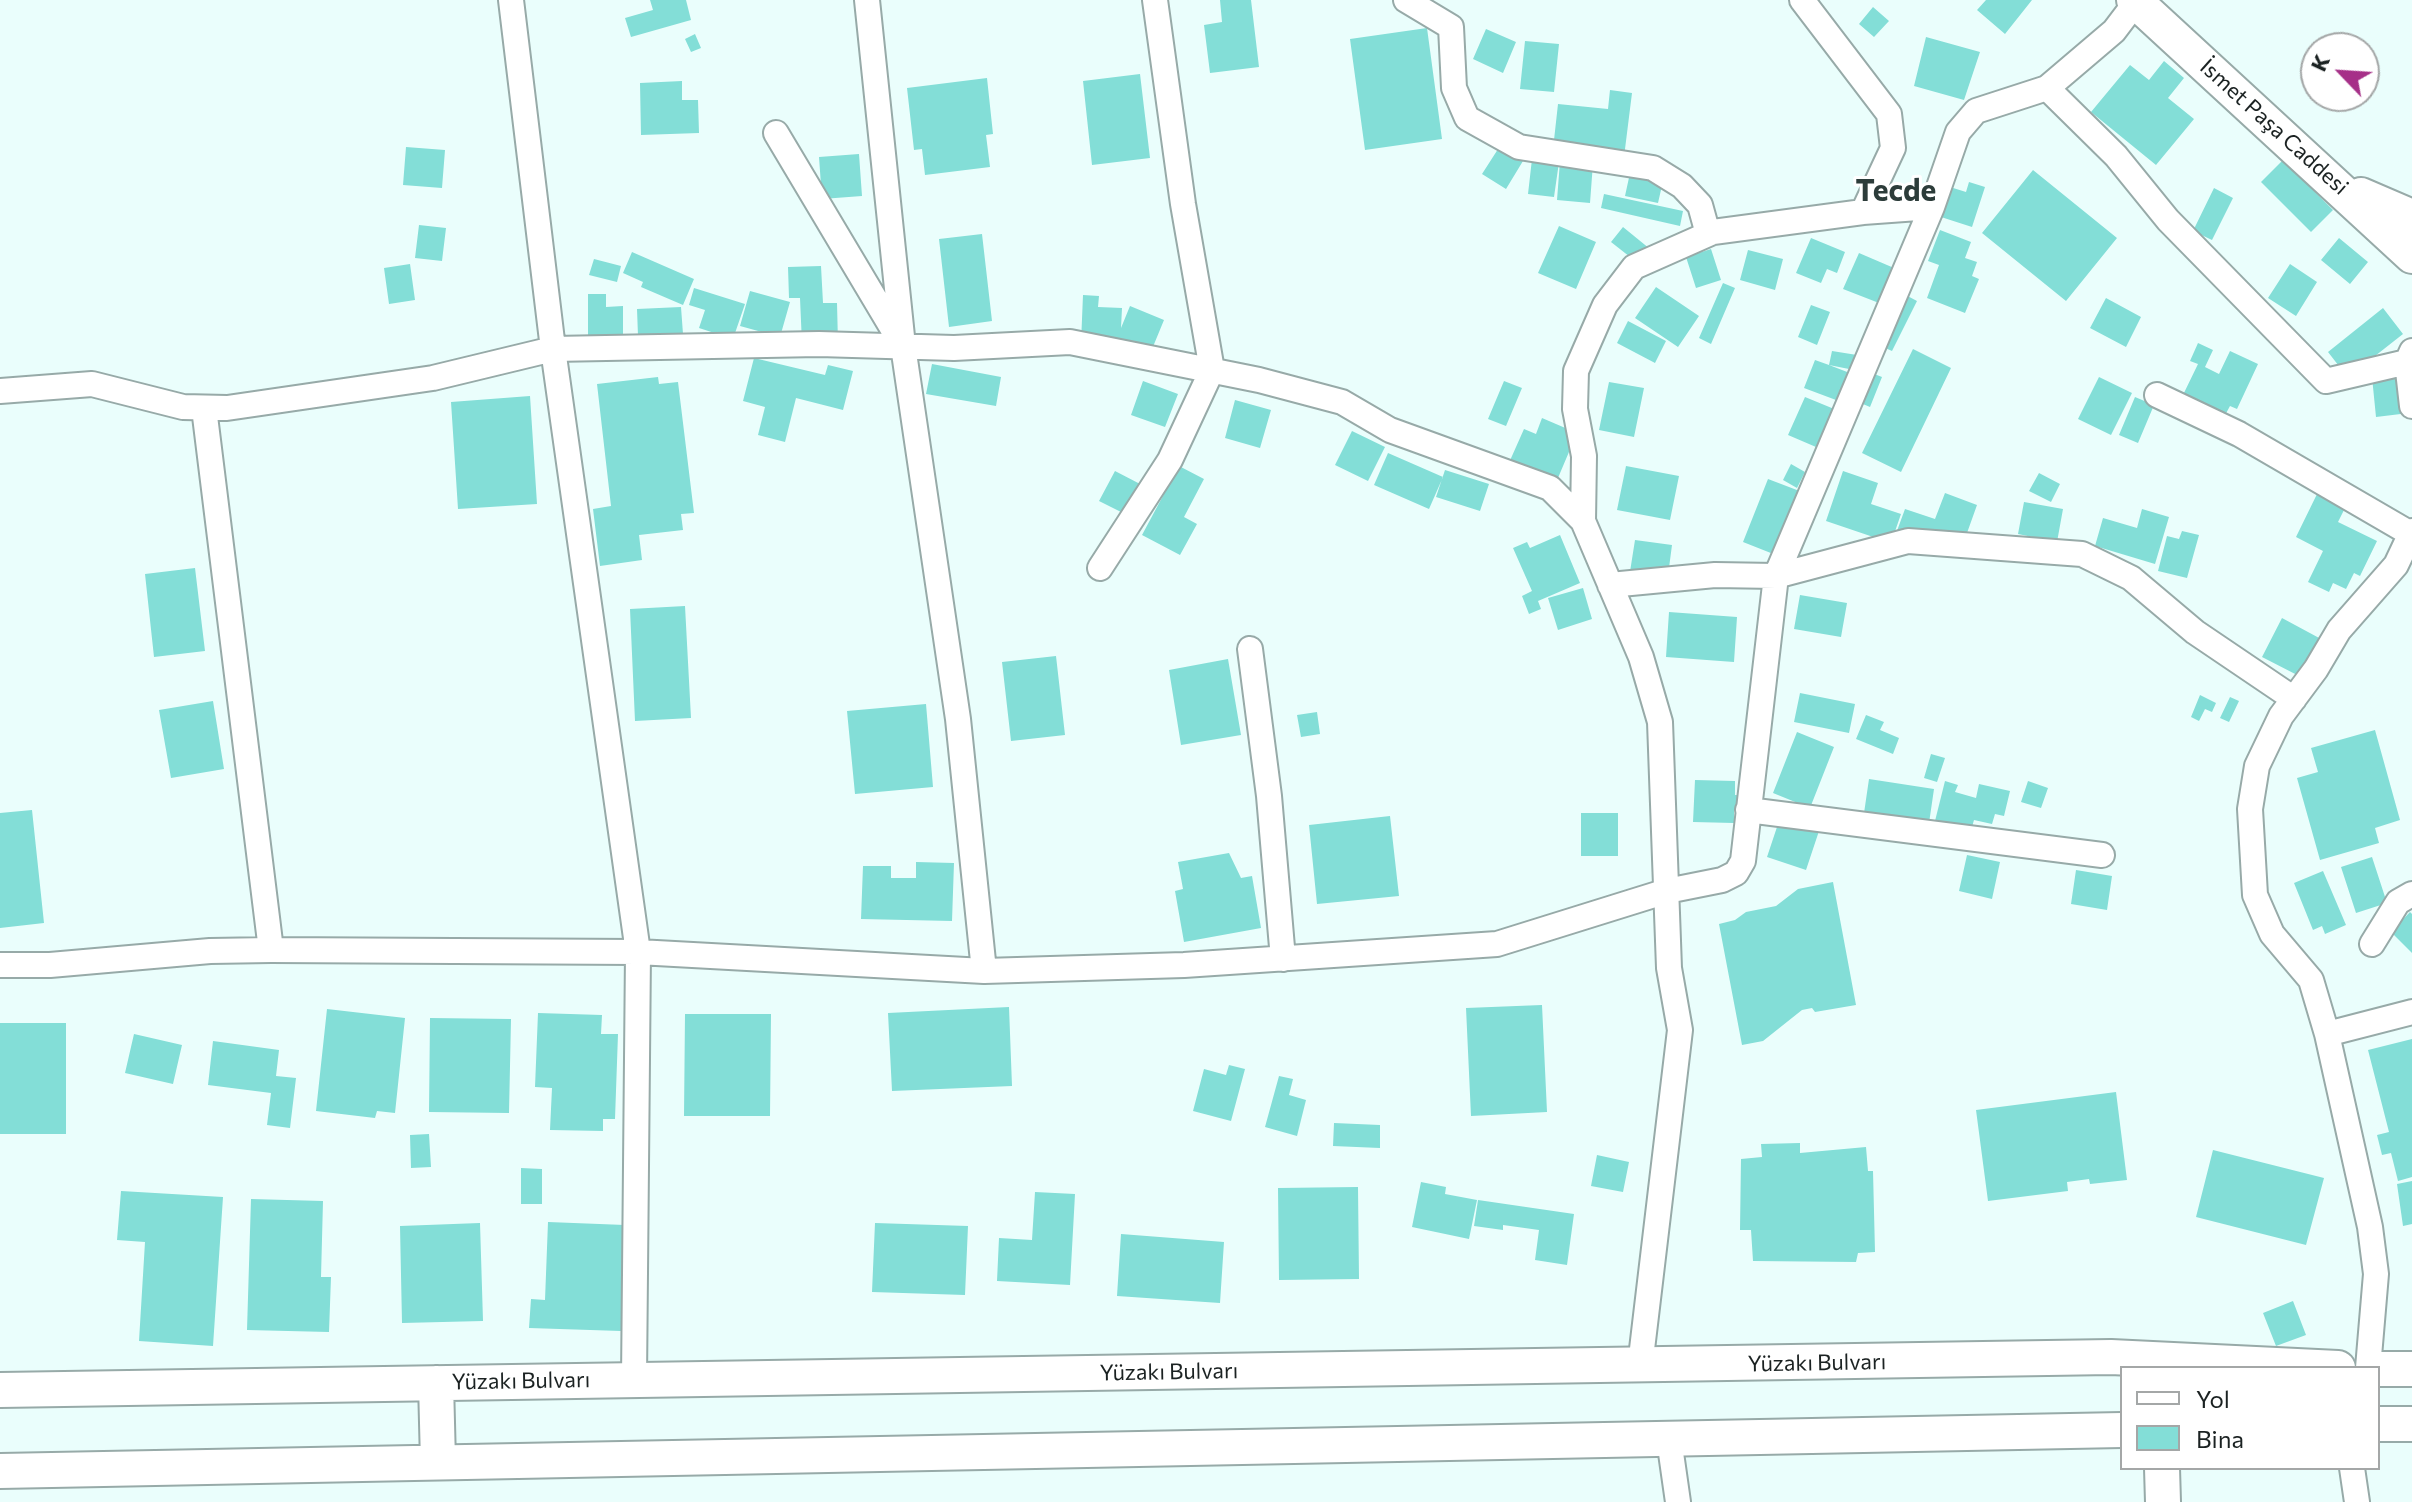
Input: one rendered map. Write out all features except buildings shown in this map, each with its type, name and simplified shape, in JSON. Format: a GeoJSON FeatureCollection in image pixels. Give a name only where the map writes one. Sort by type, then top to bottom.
{"type":"FeatureCollection","features":[{"type":"Feature","properties":{"kind":"main road","name":"İsmet Paşa Caddesi"},"geometry":{"type":"LineString","coordinates":[[2135,1],[2412,256]]}},
{"type":"Feature","properties":{"kind":"main road"},"geometry":{"type":"LineString","coordinates":[[2337,184],[2412,217]]}},
{"type":"Feature","properties":{"kind":"main road","name":"Yüzakı Bulvarı"},"geometry":{"type":"LineString","coordinates":[[0,1390],[2111,1357],[2297,1366]]}},
{"type":"Feature","properties":{"kind":"main road"},"geometry":{"type":"LineString","coordinates":[[2380,1369],[2412,1369]]}},
{"type":"Feature","properties":{"kind":"main road"},"geometry":{"type":"LineString","coordinates":[[436,1383],[438,1462]]}},
{"type":"Feature","properties":{"kind":"main road"},"geometry":{"type":"LineString","coordinates":[[2380,1424],[2412,1424]]}},
{"type":"Feature","properties":{"kind":"main road"},"geometry":{"type":"LineString","coordinates":[[0,1471],[2120,1430]]}},
{"type":"Feature","properties":{"kind":"main road"},"geometry":{"type":"LineString","coordinates":[[2162,1470],[2163,1502]]}},
{"type":"Feature","properties":{"kind":"street"},"geometry":{"type":"LineString","coordinates":[[511,0],[553,349],[638,952],[634,1379]]}},
{"type":"Feature","properties":{"kind":"street"},"geometry":{"type":"LineString","coordinates":[[867,0],[903,346],[958,719],[984,971]]}},
{"type":"Feature","properties":{"kind":"street"},"geometry":{"type":"LineString","coordinates":[[1100,568],[1170,460],[1212,370],[1183,204],[1155,0]]}},
{"type":"Feature","properties":{"kind":"street"},"geometry":{"type":"LineString","coordinates":[[1406,0],[1451,27],[1454,88],[1467,118],[1519,147],[1653,168],[1682,186],[1700,205],[1708,234]]}},
{"type":"Feature","properties":{"kind":"street"},"geometry":{"type":"LineString","coordinates":[[1802,0],[1889,114],[1893,148],[1863,212]]}},
{"type":"Feature","properties":{"kind":"street"},"geometry":{"type":"LineString","coordinates":[[0,965],[50,965],[210,951],[271,950],[638,952],[984,971],[1283,959],[1497,944],[1667,891],[1722,880],[1736,873],[1743,861],[1776,576],[1932,207],[1958,132],[1976,111],[2047,88],[2114,31],[2135,1]]}},
{"type":"Feature","properties":{"kind":"street"},"geometry":{"type":"LineString","coordinates":[[2047,88],[2116,156],[2168,220],[2326,381],[2410,356],[2412,406]]}},
{"type":"Feature","properties":{"kind":"street"},"geometry":{"type":"LineString","coordinates":[[776,133],[903,346]]}},
{"type":"Feature","properties":{"kind":"street"},"geometry":{"type":"LineString","coordinates":[[1583,521],[1584,456],[1575,409],[1576,371],[1605,305],[1634,267],[1708,234],[1863,212],[1932,207]]}},
{"type":"Feature","properties":{"kind":"street"},"geometry":{"type":"LineString","coordinates":[[0,391],[92,384],[183,407],[227,408],[433,378],[553,349],[1070,342],[1212,370],[1342,402],[1390,430],[1550,488],[1583,521],[1641,657],[1660,722],[1669,968],[1680,1030],[1640,1366]]}},
{"type":"Feature","properties":{"kind":"street"},"geometry":{"type":"LineString","coordinates":[[2157,395],[2239,434],[2412,532],[2396,565],[2339,630],[2294,699],[2257,766],[2250,809],[2255,895],[2272,934],[2311,980],[2327,1034],[2370,1227],[2376,1274],[2368,1366]]}},
{"type":"Feature","properties":{"kind":"street"},"geometry":{"type":"LineString","coordinates":[[204,408],[271,950]]}},
{"type":"Feature","properties":{"kind":"street"},"geometry":{"type":"LineString","coordinates":[[1610,585],[1715,575],[1776,576],[1908,541],[2082,554],[2131,578],[2195,632],[2294,699]]}},
{"type":"Feature","properties":{"kind":"street"},"geometry":{"type":"LineString","coordinates":[[1250,649],[1269,796],[1283,959]]}},
{"type":"Feature","properties":{"kind":"street"},"geometry":{"type":"LineString","coordinates":[[1748,810],[2102,855]]}},
{"type":"Feature","properties":{"kind":"street"},"geometry":{"type":"LineString","coordinates":[[2372,944],[2398,902],[2412,894]]}},
{"type":"Feature","properties":{"kind":"street"},"geometry":{"type":"LineString","coordinates":[[2327,1034],[2412,1012]]}},
{"type":"Feature","properties":{"kind":"street"},"geometry":{"type":"LineString","coordinates":[[1669,1439],[1678,1502]]}},
{"type":"Feature","properties":{"kind":"street"},"geometry":{"type":"LineString","coordinates":[[2352,1470],[2357,1502]]}},
{"type":"Feature","properties":{"kind":"district","name":"Tecde"},"geometry":{"type":"Point","coordinates":[1896,191]}}]}
